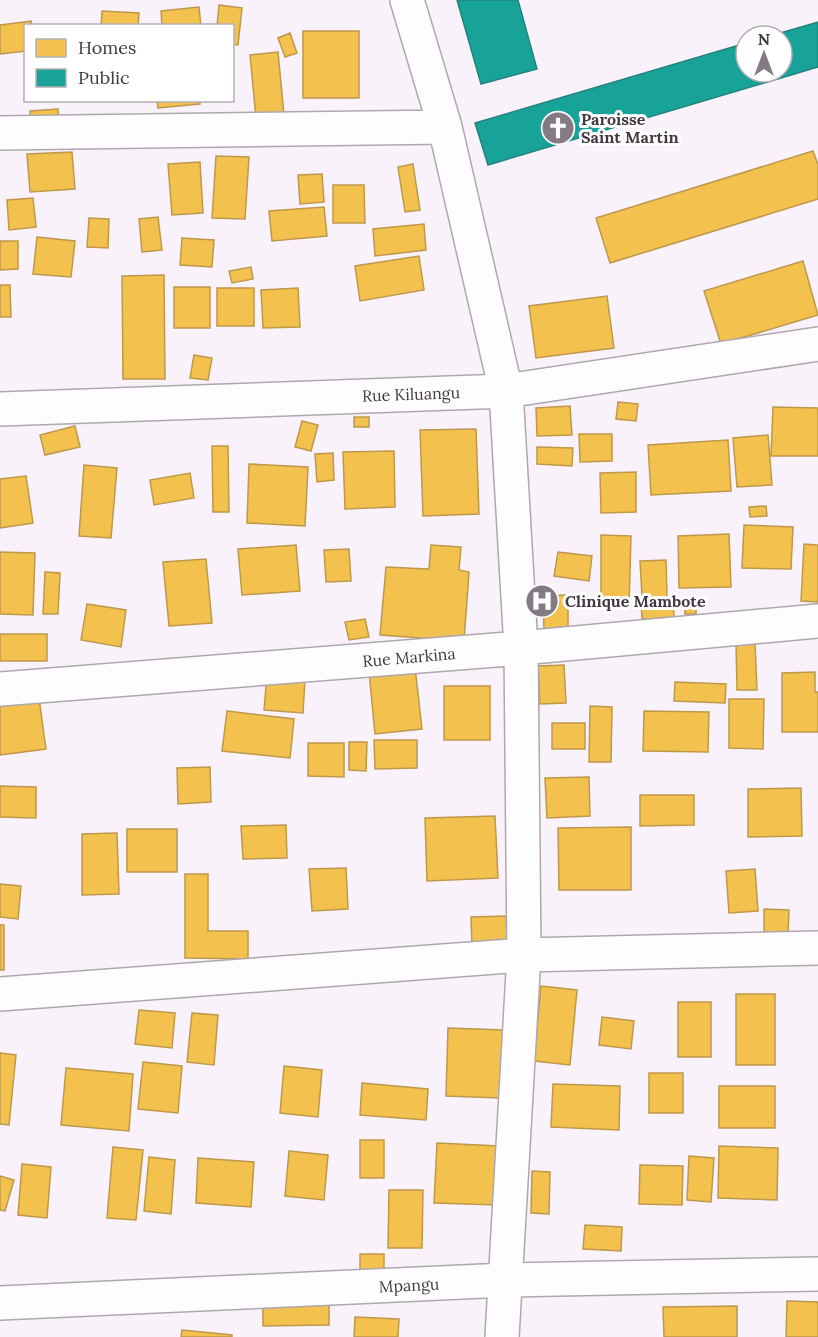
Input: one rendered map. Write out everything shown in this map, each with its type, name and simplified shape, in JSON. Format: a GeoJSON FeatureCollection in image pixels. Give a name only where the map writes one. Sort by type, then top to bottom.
{"type":"FeatureCollection","features":[{"type":"Feature","properties":{"kind":"street"},"geometry":{"type":"LineString","coordinates":[[407,0],[445,127],[506,391],[521,648],[524,955],[502,1337]]}},
{"type":"Feature","properties":{"kind":"street"},"geometry":{"type":"LineString","coordinates":[[0,133],[445,127]]}},
{"type":"Feature","properties":{"kind":"street","name":"Rue Kiluangu"},"geometry":{"type":"LineString","coordinates":[[0,409],[506,391],[818,344]]}},
{"type":"Feature","properties":{"kind":"street","name":"Rue Markina"},"geometry":{"type":"LineString","coordinates":[[0,689],[521,648],[818,621]]}},
{"type":"Feature","properties":{"kind":"street"},"geometry":{"type":"LineString","coordinates":[[0,994],[524,955],[818,948]]}},
{"type":"Feature","properties":{"kind":"street","name":"Mpangu"},"geometry":{"type":"LineString","coordinates":[[0,1303],[506,1280],[818,1274]]}},
{"type":"Feature","properties":{"kind":"building: Homes"},"geometry":{"type":"Polygon","coordinates":[[[219,5],[242,8],[238,45],[234,44],[234,24],[217,24],[219,5]]]}},
{"type":"Feature","properties":{"kind":"building: Homes"},"geometry":{"type":"Polygon","coordinates":[[[199,7],[201,24],[162,24],[161,11],[199,7]]]}},
{"type":"Feature","properties":{"kind":"building: Homes"},"geometry":{"type":"Polygon","coordinates":[[[102,11],[139,13],[138,24],[101,24],[102,11]]]}},
{"type":"Feature","properties":{"kind":"building: Homes"},"geometry":{"type":"Polygon","coordinates":[[[31,21],[32,24],[24,24],[24,51],[0,54],[0,25],[31,21]]]}},
{"type":"Feature","properties":{"kind":"building: Homes"},"geometry":{"type":"Polygon","coordinates":[[[303,31],[359,31],[359,98],[303,98],[303,31]]]}},
{"type":"Feature","properties":{"kind":"building: Homes"},"geometry":{"type":"Polygon","coordinates":[[[290,33],[297,53],[285,57],[278,38],[290,33]]]}},
{"type":"Feature","properties":{"kind":"building: Homes"},"geometry":{"type":"Polygon","coordinates":[[[278,52],[284,115],[256,118],[250,55],[278,52]]]}},
{"type":"Feature","properties":{"kind":"building: Homes"},"geometry":{"type":"Polygon","coordinates":[[[157,102],[200,102],[200,104],[158,108],[157,102]]]}},
{"type":"Feature","properties":{"kind":"building: Homes"},"geometry":{"type":"Polygon","coordinates":[[[58,109],[59,121],[31,123],[30,111],[58,109]]]}},
{"type":"Feature","properties":{"kind":"building: Homes"},"geometry":{"type":"Polygon","coordinates":[[[813,151],[818,165],[818,199],[610,263],[596,218],[813,151]]]}},
{"type":"Feature","properties":{"kind":"building: Homes"},"geometry":{"type":"Polygon","coordinates":[[[72,152],[75,189],[30,192],[27,154],[72,152]]]}},
{"type":"Feature","properties":{"kind":"building: Homes"},"geometry":{"type":"Polygon","coordinates":[[[216,156],[249,157],[245,219],[212,218],[216,156]]]}},
{"type":"Feature","properties":{"kind":"building: Homes"},"geometry":{"type":"Polygon","coordinates":[[[200,162],[203,213],[172,215],[168,164],[200,162]]]}},
{"type":"Feature","properties":{"kind":"building: Homes"},"geometry":{"type":"Polygon","coordinates":[[[413,164],[420,210],[405,212],[398,167],[413,164]]]}},
{"type":"Feature","properties":{"kind":"building: Homes"},"geometry":{"type":"Polygon","coordinates":[[[322,174],[324,202],[300,204],[298,175],[322,174]]]}},
{"type":"Feature","properties":{"kind":"building: Homes"},"geometry":{"type":"Polygon","coordinates":[[[333,185],[364,185],[365,223],[333,223],[333,185]]]}},
{"type":"Feature","properties":{"kind":"building: Homes"},"geometry":{"type":"Polygon","coordinates":[[[33,198],[36,227],[9,230],[7,200],[33,198]]]}},
{"type":"Feature","properties":{"kind":"building: Homes"},"geometry":{"type":"Polygon","coordinates":[[[324,207],[327,236],[272,241],[269,211],[324,207]]]}},
{"type":"Feature","properties":{"kind":"building: Homes"},"geometry":{"type":"Polygon","coordinates":[[[158,217],[162,250],[142,252],[139,219],[158,217]]]}},
{"type":"Feature","properties":{"kind":"building: Homes"},"geometry":{"type":"Polygon","coordinates":[[[89,218],[109,219],[108,248],[87,247],[89,218]]]}},
{"type":"Feature","properties":{"kind":"building: Homes"},"geometry":{"type":"Polygon","coordinates":[[[424,224],[426,250],[375,256],[373,229],[424,224]]]}},
{"type":"Feature","properties":{"kind":"building: Homes"},"geometry":{"type":"Polygon","coordinates":[[[37,237],[75,241],[71,277],[33,274],[37,237]]]}},
{"type":"Feature","properties":{"kind":"building: Homes"},"geometry":{"type":"Polygon","coordinates":[[[182,238],[214,240],[212,267],[180,265],[182,238]]]}},
{"type":"Feature","properties":{"kind":"building: Homes"},"geometry":{"type":"Polygon","coordinates":[[[0,241],[18,241],[18,269],[0,270],[0,241]]]}},
{"type":"Feature","properties":{"kind":"building: Homes"},"geometry":{"type":"Polygon","coordinates":[[[419,256],[424,290],[360,301],[355,266],[419,256]]]}},
{"type":"Feature","properties":{"kind":"building: Homes"},"geometry":{"type":"Polygon","coordinates":[[[803,261],[818,315],[721,344],[704,291],[803,261]]]}},
{"type":"Feature","properties":{"kind":"building: Homes"},"geometry":{"type":"Polygon","coordinates":[[[251,267],[253,279],[232,283],[229,271],[251,267]]]}},
{"type":"Feature","properties":{"kind":"building: Homes"},"geometry":{"type":"Polygon","coordinates":[[[164,275],[165,379],[123,379],[122,276],[164,275]]]}},
{"type":"Feature","properties":{"kind":"building: Homes"},"geometry":{"type":"Polygon","coordinates":[[[0,285],[10,285],[11,317],[0,317],[0,285]]]}},
{"type":"Feature","properties":{"kind":"building: Homes"},"geometry":{"type":"Polygon","coordinates":[[[174,287],[210,287],[210,328],[174,328],[174,287]]]}},
{"type":"Feature","properties":{"kind":"building: Homes"},"geometry":{"type":"Polygon","coordinates":[[[217,288],[254,288],[254,326],[217,326],[217,288]]]}},
{"type":"Feature","properties":{"kind":"building: Homes"},"geometry":{"type":"Polygon","coordinates":[[[298,288],[300,327],[263,328],[261,290],[298,288]]]}},
{"type":"Feature","properties":{"kind":"building: Homes"},"geometry":{"type":"Polygon","coordinates":[[[607,296],[614,348],[536,358],[529,306],[607,296]]]}},
{"type":"Feature","properties":{"kind":"building: Homes"},"geometry":{"type":"Polygon","coordinates":[[[194,355],[212,358],[208,380],[190,378],[194,355]]]}},
{"type":"Feature","properties":{"kind":"building: Homes"},"geometry":{"type":"Polygon","coordinates":[[[618,402],[638,404],[636,421],[616,419],[618,402]]]}},
{"type":"Feature","properties":{"kind":"building: Homes"},"geometry":{"type":"Polygon","coordinates":[[[570,406],[572,435],[537,436],[536,408],[570,406]]]}},
{"type":"Feature","properties":{"kind":"building: Homes"},"geometry":{"type":"Polygon","coordinates":[[[773,407],[818,408],[818,456],[771,456],[773,407]]]}},
{"type":"Feature","properties":{"kind":"building: Homes"},"geometry":{"type":"Polygon","coordinates":[[[354,417],[369,417],[369,427],[354,427],[354,417]]]}},
{"type":"Feature","properties":{"kind":"building: Homes"},"geometry":{"type":"Polygon","coordinates":[[[302,421],[318,425],[311,451],[295,447],[302,421]]]}},
{"type":"Feature","properties":{"kind":"building: Homes"},"geometry":{"type":"Polygon","coordinates":[[[75,426],[80,447],[45,455],[40,435],[75,426]]]}},
{"type":"Feature","properties":{"kind":"building: Homes"},"geometry":{"type":"Polygon","coordinates":[[[476,429],[479,514],[423,516],[420,430],[476,429]]]}},
{"type":"Feature","properties":{"kind":"building: Homes"},"geometry":{"type":"Polygon","coordinates":[[[579,434],[612,434],[612,461],[580,462],[579,434]]]}},
{"type":"Feature","properties":{"kind":"building: Homes"},"geometry":{"type":"Polygon","coordinates":[[[768,435],[772,485],[737,487],[733,438],[768,435]]]}},
{"type":"Feature","properties":{"kind":"building: Homes"},"geometry":{"type":"Polygon","coordinates":[[[728,440],[731,491],[651,495],[648,445],[728,440]]]}},
{"type":"Feature","properties":{"kind":"building: Homes"},"geometry":{"type":"Polygon","coordinates":[[[212,446],[228,446],[229,512],[213,512],[212,446]]]}},
{"type":"Feature","properties":{"kind":"building: Homes"},"geometry":{"type":"Polygon","coordinates":[[[537,447],[573,448],[572,466],[537,464],[537,447]]]}},
{"type":"Feature","properties":{"kind":"building: Homes"},"geometry":{"type":"Polygon","coordinates":[[[394,451],[395,507],[345,509],[343,452],[394,451]]]}},
{"type":"Feature","properties":{"kind":"building: Homes"},"geometry":{"type":"Polygon","coordinates":[[[333,453],[334,480],[317,482],[315,454],[333,453]]]}},
{"type":"Feature","properties":{"kind":"building: Homes"},"geometry":{"type":"Polygon","coordinates":[[[249,464],[308,467],[305,526],[247,523],[249,464]]]}},
{"type":"Feature","properties":{"kind":"building: Homes"},"geometry":{"type":"Polygon","coordinates":[[[84,465],[117,468],[111,538],[79,536],[84,465]]]}},
{"type":"Feature","properties":{"kind":"building: Homes"},"geometry":{"type":"Polygon","coordinates":[[[636,472],[636,512],[601,513],[600,473],[636,472]]]}},
{"type":"Feature","properties":{"kind":"building: Homes"},"geometry":{"type":"Polygon","coordinates":[[[190,473],[194,498],[154,505],[150,480],[190,473]]]}},
{"type":"Feature","properties":{"kind":"building: Homes"},"geometry":{"type":"Polygon","coordinates":[[[26,476],[33,523],[0,528],[0,479],[26,476]]]}},
{"type":"Feature","properties":{"kind":"building: Homes"},"geometry":{"type":"Polygon","coordinates":[[[766,506],[767,516],[750,517],[749,507],[766,506]]]}},
{"type":"Feature","properties":{"kind":"building: Homes"},"geometry":{"type":"Polygon","coordinates":[[[744,525],[793,527],[791,569],[742,568],[744,525]]]}},
{"type":"Feature","properties":{"kind":"building: Homes"},"geometry":{"type":"Polygon","coordinates":[[[729,534],[731,587],[679,588],[678,536],[729,534]]]}},
{"type":"Feature","properties":{"kind":"building: Homes"},"geometry":{"type":"Polygon","coordinates":[[[601,535],[631,536],[629,608],[601,608],[601,535]]]}},
{"type":"Feature","properties":{"kind":"building: Homes"},"geometry":{"type":"Polygon","coordinates":[[[804,544],[818,545],[818,602],[801,601],[804,544]]]}},
{"type":"Feature","properties":{"kind":"building: Homes"},"geometry":{"type":"Polygon","coordinates":[[[296,545],[300,591],[242,595],[238,549],[296,545]]]}},
{"type":"Feature","properties":{"kind":"building: Homes"},"geometry":{"type":"Polygon","coordinates":[[[431,545],[461,547],[459,570],[469,572],[464,641],[380,635],[386,567],[429,569],[431,545]]]}},
{"type":"Feature","properties":{"kind":"building: Homes"},"geometry":{"type":"Polygon","coordinates":[[[349,549],[351,581],[326,582],[324,550],[349,549]]]}},
{"type":"Feature","properties":{"kind":"building: Homes"},"geometry":{"type":"Polygon","coordinates":[[[0,552],[35,553],[33,615],[0,614],[0,552]]]}},
{"type":"Feature","properties":{"kind":"building: Homes"},"geometry":{"type":"Polygon","coordinates":[[[558,552],[592,556],[589,581],[554,576],[558,552]]]}},
{"type":"Feature","properties":{"kind":"building: Homes"},"geometry":{"type":"Polygon","coordinates":[[[206,559],[212,623],[169,626],[163,562],[206,559]]]}},
{"type":"Feature","properties":{"kind":"building: Homes"},"geometry":{"type":"Polygon","coordinates":[[[666,560],[667,597],[642,597],[640,561],[666,560]]]}},
{"type":"Feature","properties":{"kind":"building: Homes"},"geometry":{"type":"Polygon","coordinates":[[[45,572],[60,573],[58,614],[43,614],[45,572]]]}},
{"type":"Feature","properties":{"kind":"building: Homes"},"geometry":{"type":"Polygon","coordinates":[[[568,595],[568,630],[544,630],[543,596],[568,595]]]}},
{"type":"Feature","properties":{"kind":"building: Homes"},"geometry":{"type":"Polygon","coordinates":[[[673,598],[674,619],[642,619],[641,599],[673,598]]]}},
{"type":"Feature","properties":{"kind":"building: Homes"},"geometry":{"type":"Polygon","coordinates":[[[685,603],[696,603],[696,614],[685,614],[685,603]]]}},
{"type":"Feature","properties":{"kind":"building: Homes"},"geometry":{"type":"Polygon","coordinates":[[[87,604],[126,610],[121,647],[81,640],[87,604]]]}},
{"type":"Feature","properties":{"kind":"building: Homes"},"geometry":{"type":"Polygon","coordinates":[[[365,619],[369,637],[349,640],[345,622],[365,619]]]}},
{"type":"Feature","properties":{"kind":"building: Homes"},"geometry":{"type":"Polygon","coordinates":[[[0,634],[47,634],[47,661],[0,661],[0,634]]]}},
{"type":"Feature","properties":{"kind":"building: Homes"},"geometry":{"type":"Polygon","coordinates":[[[755,643],[757,690],[737,690],[736,644],[755,643]]]}},
{"type":"Feature","properties":{"kind":"building: Homes"},"geometry":{"type":"Polygon","coordinates":[[[564,665],[566,703],[540,704],[538,666],[564,665]]]}},
{"type":"Feature","properties":{"kind":"building: Homes"},"geometry":{"type":"Polygon","coordinates":[[[415,667],[422,729],[375,734],[369,672],[415,667]]]}},
{"type":"Feature","properties":{"kind":"building: Homes"},"geometry":{"type":"Polygon","coordinates":[[[815,672],[815,692],[818,692],[818,732],[782,732],[782,673],[815,672]]]}},
{"type":"Feature","properties":{"kind":"building: Homes"},"geometry":{"type":"Polygon","coordinates":[[[267,675],[305,678],[303,713],[264,710],[267,675]]]}},
{"type":"Feature","properties":{"kind":"building: Homes"},"geometry":{"type":"Polygon","coordinates":[[[675,682],[726,684],[725,703],[674,701],[675,682]]]}},
{"type":"Feature","properties":{"kind":"building: Homes"},"geometry":{"type":"Polygon","coordinates":[[[444,686],[490,686],[490,740],[444,740],[444,686]]]}},
{"type":"Feature","properties":{"kind":"building: Homes"},"geometry":{"type":"Polygon","coordinates":[[[39,698],[46,749],[0,755],[0,703],[39,698]]]}},
{"type":"Feature","properties":{"kind":"building: Homes"},"geometry":{"type":"Polygon","coordinates":[[[729,699],[764,699],[763,749],[729,748],[729,699]]]}},
{"type":"Feature","properties":{"kind":"building: Homes"},"geometry":{"type":"Polygon","coordinates":[[[590,706],[612,707],[611,762],[589,762],[590,706]]]}},
{"type":"Feature","properties":{"kind":"building: Homes"},"geometry":{"type":"Polygon","coordinates":[[[227,711],[294,719],[290,758],[222,751],[227,711]]]}},
{"type":"Feature","properties":{"kind":"building: Homes"},"geometry":{"type":"Polygon","coordinates":[[[644,711],[709,712],[708,752],[643,751],[644,711]]]}},
{"type":"Feature","properties":{"kind":"building: Homes"},"geometry":{"type":"Polygon","coordinates":[[[552,723],[585,723],[585,749],[552,749],[552,723]]]}},
{"type":"Feature","properties":{"kind":"building: Homes"},"geometry":{"type":"Polygon","coordinates":[[[374,740],[417,740],[417,768],[375,769],[374,740]]]}},
{"type":"Feature","properties":{"kind":"building: Homes"},"geometry":{"type":"Polygon","coordinates":[[[349,742],[367,742],[366,771],[349,770],[349,742]]]}},
{"type":"Feature","properties":{"kind":"building: Homes"},"geometry":{"type":"Polygon","coordinates":[[[308,743],[344,743],[344,777],[308,776],[308,743]]]}},
{"type":"Feature","properties":{"kind":"building: Homes"},"geometry":{"type":"Polygon","coordinates":[[[210,767],[211,802],[178,804],[177,768],[210,767]]]}},
{"type":"Feature","properties":{"kind":"building: Homes"},"geometry":{"type":"Polygon","coordinates":[[[589,777],[590,816],[547,818],[545,778],[589,777]]]}},
{"type":"Feature","properties":{"kind":"building: Homes"},"geometry":{"type":"Polygon","coordinates":[[[0,786],[36,787],[36,818],[0,817],[0,786]]]}},
{"type":"Feature","properties":{"kind":"building: Homes"},"geometry":{"type":"Polygon","coordinates":[[[801,788],[802,836],[748,837],[748,789],[801,788]]]}},
{"type":"Feature","properties":{"kind":"building: Homes"},"geometry":{"type":"Polygon","coordinates":[[[640,795],[694,795],[694,825],[640,826],[640,795]]]}},
{"type":"Feature","properties":{"kind":"building: Homes"},"geometry":{"type":"Polygon","coordinates":[[[495,816],[498,878],[427,881],[425,818],[495,816]]]}},
{"type":"Feature","properties":{"kind":"building: Homes"},"geometry":{"type":"Polygon","coordinates":[[[286,825],[287,858],[243,859],[241,826],[286,825]]]}},
{"type":"Feature","properties":{"kind":"building: Homes"},"geometry":{"type":"Polygon","coordinates":[[[631,827],[631,890],[559,890],[558,828],[631,827]]]}},
{"type":"Feature","properties":{"kind":"building: Homes"},"geometry":{"type":"Polygon","coordinates":[[[127,829],[177,829],[177,872],[127,872],[127,829]]]}},
{"type":"Feature","properties":{"kind":"building: Homes"},"geometry":{"type":"Polygon","coordinates":[[[117,833],[119,894],[82,895],[82,834],[117,833]]]}},
{"type":"Feature","properties":{"kind":"building: Homes"},"geometry":{"type":"Polygon","coordinates":[[[346,868],[348,909],[312,911],[309,869],[346,868]]]}},
{"type":"Feature","properties":{"kind":"building: Homes"},"geometry":{"type":"Polygon","coordinates":[[[755,869],[758,911],[729,913],[726,871],[755,869]]]}},
{"type":"Feature","properties":{"kind":"building: Homes"},"geometry":{"type":"Polygon","coordinates":[[[185,874],[208,874],[208,931],[248,931],[248,959],[185,958],[185,874]]]}},
{"type":"Feature","properties":{"kind":"building: Homes"},"geometry":{"type":"Polygon","coordinates":[[[0,884],[21,886],[18,919],[0,917],[0,884]]]}},
{"type":"Feature","properties":{"kind":"building: Homes"},"geometry":{"type":"Polygon","coordinates":[[[764,909],[789,910],[788,934],[764,933],[764,909]]]}},
{"type":"Feature","properties":{"kind":"building: Homes"},"geometry":{"type":"Polygon","coordinates":[[[506,916],[508,945],[472,947],[471,917],[506,916]]]}},
{"type":"Feature","properties":{"kind":"building: Homes"},"geometry":{"type":"Polygon","coordinates":[[[0,925],[4,925],[4,970],[0,970],[0,925]]]}},
{"type":"Feature","properties":{"kind":"building: Homes"},"geometry":{"type":"Polygon","coordinates":[[[541,986],[577,990],[570,1065],[534,1061],[541,986]]]}},
{"type":"Feature","properties":{"kind":"building: Homes"},"geometry":{"type":"Polygon","coordinates":[[[736,994],[775,994],[775,1065],[736,1065],[736,994]]]}},
{"type":"Feature","properties":{"kind":"building: Homes"},"geometry":{"type":"Polygon","coordinates":[[[678,1002],[711,1002],[711,1057],[678,1057],[678,1002]]]}},
{"type":"Feature","properties":{"kind":"building: Homes"},"geometry":{"type":"Polygon","coordinates":[[[139,1010],[175,1013],[172,1048],[135,1044],[139,1010]]]}},
{"type":"Feature","properties":{"kind":"building: Homes"},"geometry":{"type":"Polygon","coordinates":[[[192,1013],[218,1015],[214,1065],[187,1062],[192,1013]]]}},
{"type":"Feature","properties":{"kind":"building: Homes"},"geometry":{"type":"Polygon","coordinates":[[[602,1017],[634,1021],[631,1049],[599,1045],[602,1017]]]}},
{"type":"Feature","properties":{"kind":"building: Homes"},"geometry":{"type":"Polygon","coordinates":[[[448,1028],[503,1030],[500,1098],[446,1096],[448,1028]]]}},
{"type":"Feature","properties":{"kind":"building: Homes"},"geometry":{"type":"Polygon","coordinates":[[[0,1053],[16,1055],[9,1125],[0,1124],[0,1053]]]}},
{"type":"Feature","properties":{"kind":"building: Homes"},"geometry":{"type":"Polygon","coordinates":[[[143,1062],[182,1066],[178,1113],[138,1109],[143,1062]]]}},
{"type":"Feature","properties":{"kind":"building: Homes"},"geometry":{"type":"Polygon","coordinates":[[[284,1066],[322,1070],[318,1117],[280,1113],[284,1066]]]}},
{"type":"Feature","properties":{"kind":"building: Homes"},"geometry":{"type":"Polygon","coordinates":[[[66,1068],[133,1074],[129,1131],[61,1125],[66,1068]]]}},
{"type":"Feature","properties":{"kind":"building: Homes"},"geometry":{"type":"Polygon","coordinates":[[[649,1073],[683,1073],[683,1113],[649,1113],[649,1073]]]}},
{"type":"Feature","properties":{"kind":"building: Homes"},"geometry":{"type":"Polygon","coordinates":[[[362,1083],[428,1089],[426,1120],[360,1115],[362,1083]]]}},
{"type":"Feature","properties":{"kind":"building: Homes"},"geometry":{"type":"Polygon","coordinates":[[[553,1084],[620,1086],[619,1130],[551,1127],[553,1084]]]}},
{"type":"Feature","properties":{"kind":"building: Homes"},"geometry":{"type":"Polygon","coordinates":[[[719,1086],[775,1086],[775,1128],[719,1128],[719,1086]]]}},
{"type":"Feature","properties":{"kind":"building: Homes"},"geometry":{"type":"Polygon","coordinates":[[[360,1140],[384,1140],[384,1178],[360,1178],[360,1140]]]}},
{"type":"Feature","properties":{"kind":"building: Homes"},"geometry":{"type":"Polygon","coordinates":[[[437,1143],[499,1146],[497,1205],[434,1203],[437,1143]]]}},
{"type":"Feature","properties":{"kind":"building: Homes"},"geometry":{"type":"Polygon","coordinates":[[[719,1146],[778,1148],[777,1200],[718,1198],[719,1146]]]}},
{"type":"Feature","properties":{"kind":"building: Homes"},"geometry":{"type":"Polygon","coordinates":[[[113,1147],[143,1150],[136,1220],[107,1218],[113,1147]]]}},
{"type":"Feature","properties":{"kind":"building: Homes"},"geometry":{"type":"Polygon","coordinates":[[[289,1151],[328,1155],[324,1200],[285,1196],[289,1151]]]}},
{"type":"Feature","properties":{"kind":"building: Homes"},"geometry":{"type":"Polygon","coordinates":[[[689,1156],[714,1158],[711,1202],[687,1200],[689,1156]]]}},
{"type":"Feature","properties":{"kind":"building: Homes"},"geometry":{"type":"Polygon","coordinates":[[[149,1157],[175,1160],[171,1214],[144,1211],[149,1157]]]}},
{"type":"Feature","properties":{"kind":"building: Homes"},"geometry":{"type":"Polygon","coordinates":[[[198,1158],[254,1162],[251,1207],[196,1203],[198,1158]]]}},
{"type":"Feature","properties":{"kind":"building: Homes"},"geometry":{"type":"Polygon","coordinates":[[[22,1164],[51,1167],[47,1218],[18,1215],[22,1164]]]}},
{"type":"Feature","properties":{"kind":"building: Homes"},"geometry":{"type":"Polygon","coordinates":[[[640,1165],[683,1166],[682,1205],[639,1204],[640,1165]]]}},
{"type":"Feature","properties":{"kind":"building: Homes"},"geometry":{"type":"Polygon","coordinates":[[[532,1171],[550,1172],[549,1214],[531,1213],[532,1171]]]}},
{"type":"Feature","properties":{"kind":"building: Homes"},"geometry":{"type":"Polygon","coordinates":[[[0,1176],[14,1180],[5,1211],[0,1210],[0,1176]]]}},
{"type":"Feature","properties":{"kind":"building: Homes"},"geometry":{"type":"Polygon","coordinates":[[[389,1190],[423,1190],[422,1248],[388,1248],[389,1190]]]}},
{"type":"Feature","properties":{"kind":"building: Homes"},"geometry":{"type":"Polygon","coordinates":[[[585,1225],[622,1227],[621,1251],[583,1249],[585,1225]]]}},
{"type":"Feature","properties":{"kind":"building: Homes"},"geometry":{"type":"Polygon","coordinates":[[[360,1254],[384,1254],[384,1270],[360,1270],[360,1254]]]}},
{"type":"Feature","properties":{"kind":"building: Homes"},"geometry":{"type":"Polygon","coordinates":[[[329,1301],[329,1325],[263,1326],[263,1303],[329,1301]]]}},
{"type":"Feature","properties":{"kind":"building: Homes"},"geometry":{"type":"Polygon","coordinates":[[[787,1301],[818,1302],[818,1337],[786,1337],[787,1301]]]}},
{"type":"Feature","properties":{"kind":"building: Homes"},"geometry":{"type":"Polygon","coordinates":[[[737,1306],[737,1337],[664,1337],[663,1307],[737,1306]]]}},
{"type":"Feature","properties":{"kind":"building: Homes"},"geometry":{"type":"Polygon","coordinates":[[[355,1317],[399,1319],[398,1337],[354,1337],[355,1317]]]}},
{"type":"Feature","properties":{"kind":"building: Homes"},"geometry":{"type":"Polygon","coordinates":[[[182,1330],[232,1335],[232,1337],[181,1337],[182,1330]]]}},
{"type":"Feature","properties":{"kind":"building: Public"},"geometry":{"type":"Polygon","coordinates":[[[457,0],[518,0],[537,69],[481,84],[457,0]]]}},
{"type":"Feature","properties":{"kind":"building: Public"},"geometry":{"type":"Polygon","coordinates":[[[818,22],[818,67],[794,74],[794,29],[818,22]]]}},
{"type":"Feature","properties":{"kind":"building: Public"},"geometry":{"type":"Polygon","coordinates":[[[734,47],[734,84],[761,84],[488,165],[475,123],[734,47]]]}},
{"type":"Feature","properties":{"kind":"place","name":"Paroisse Saint Martin"},"geometry":{"type":"Point","coordinates":[558,128]}},
{"type":"Feature","properties":{"kind":"place","name":"Clinique Mambote"},"geometry":{"type":"Point","coordinates":[542,601]}}]}
